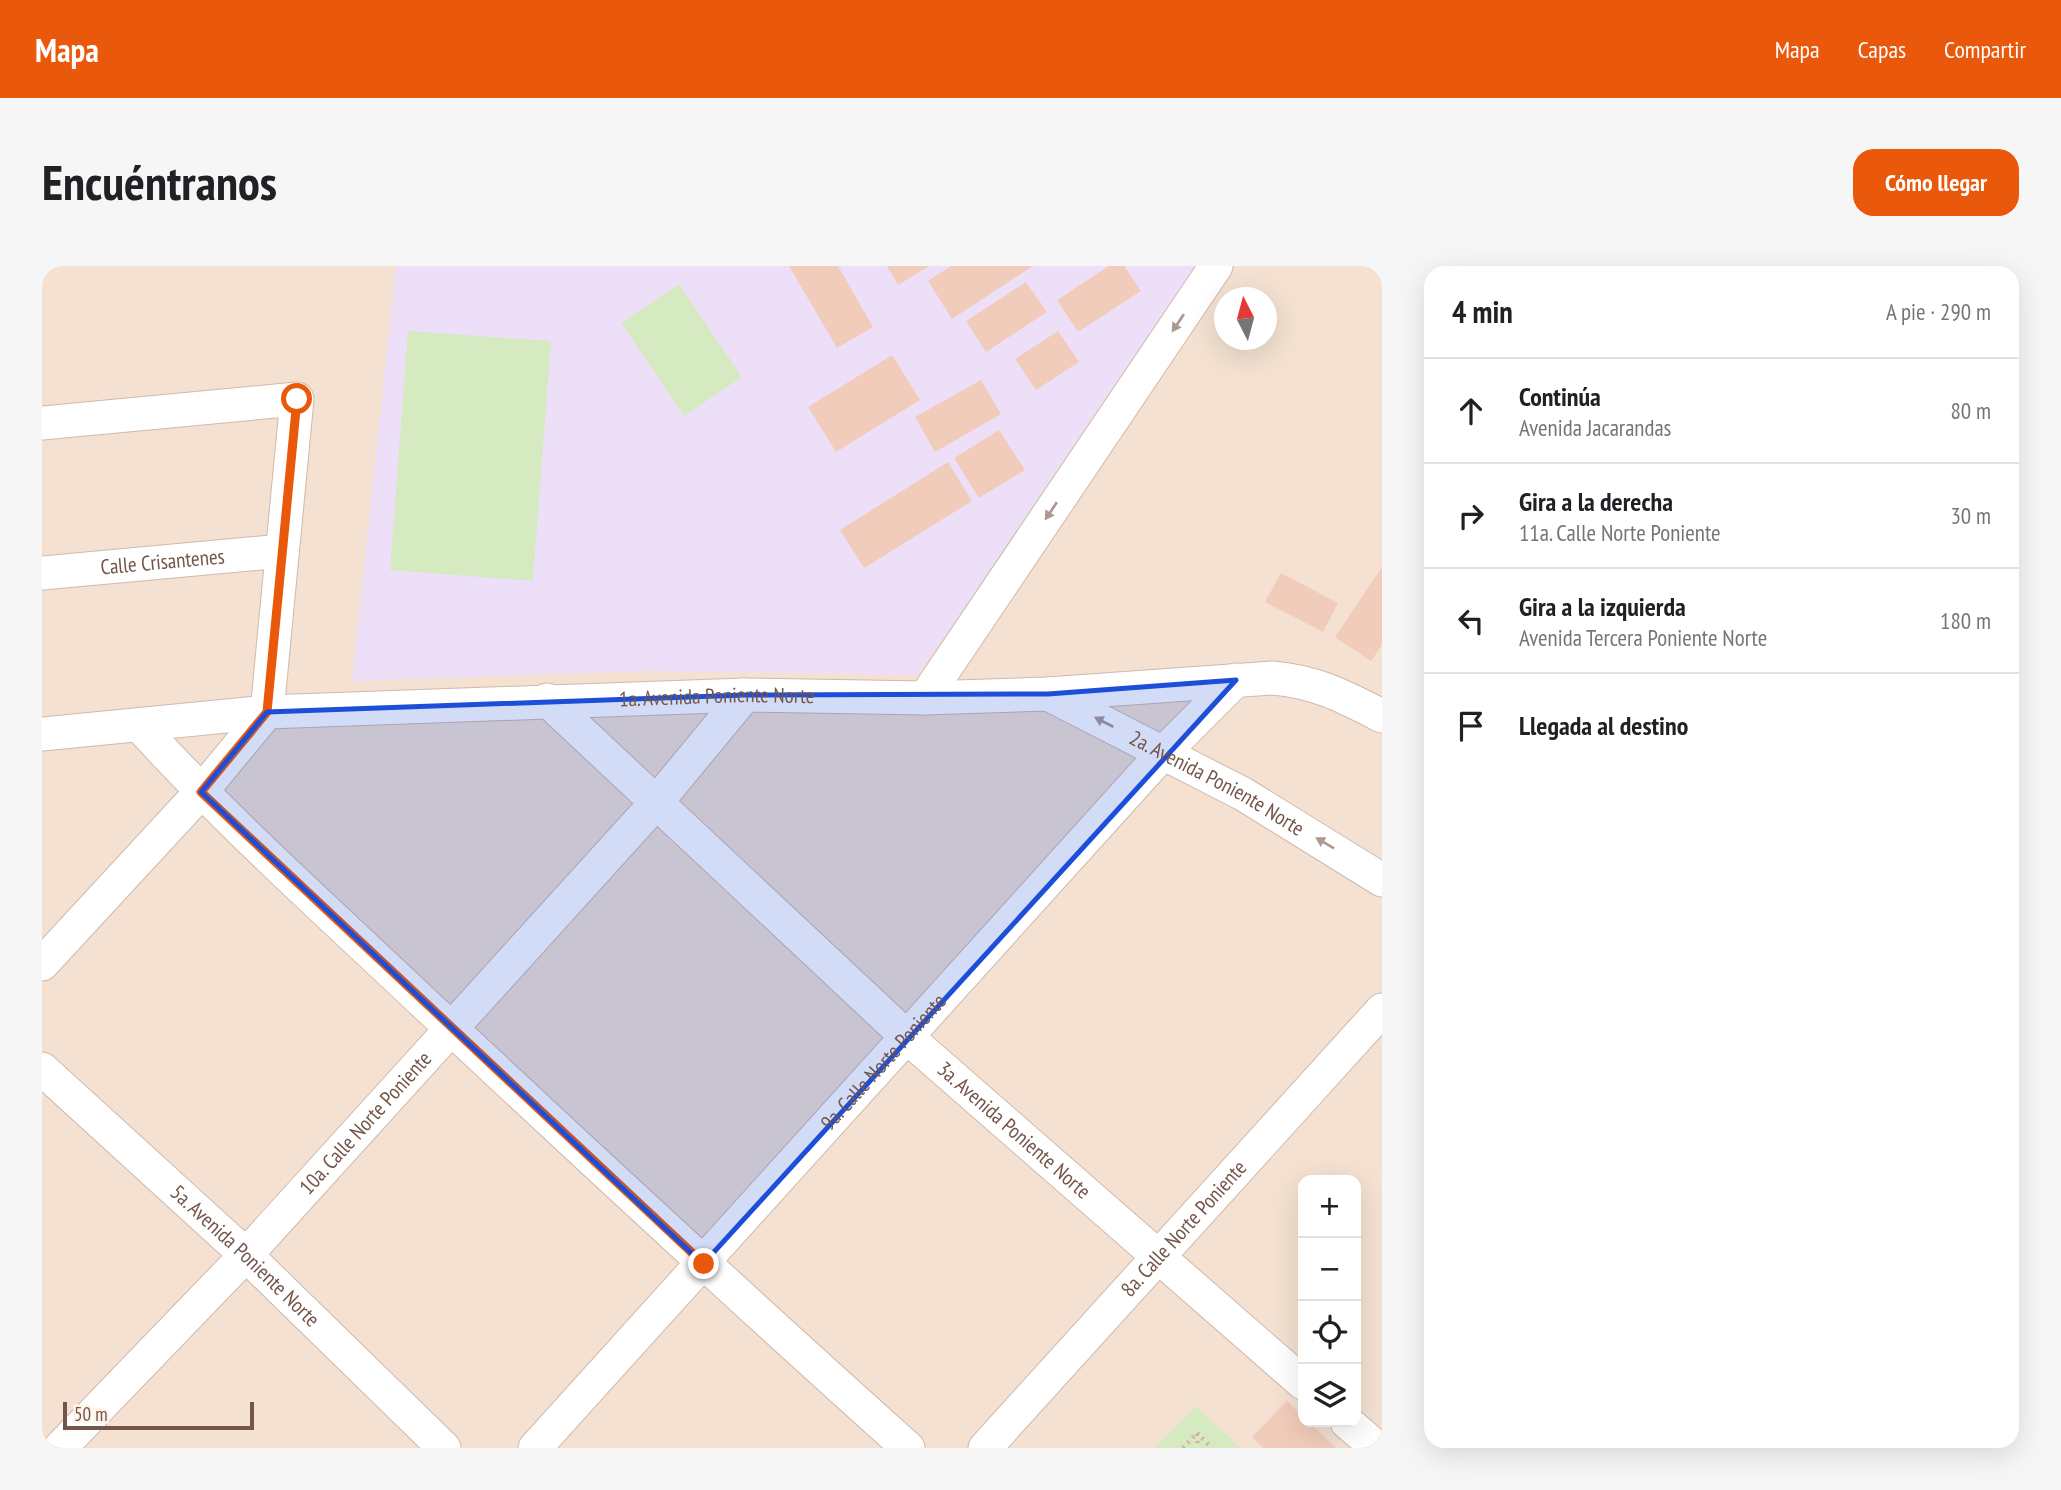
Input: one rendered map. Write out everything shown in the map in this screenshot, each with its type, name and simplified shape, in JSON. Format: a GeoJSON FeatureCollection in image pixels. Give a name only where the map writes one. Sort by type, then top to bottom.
{"type":"FeatureCollection","features":[{"type":"Feature","properties":{"kind":"street"},"geometry":{"type":"LineString","coordinates":[[925,698],[1216,266]]}},
{"type":"Feature","properties":{"kind":"street"},"geometry":{"type":"LineString","coordinates":[[42,423],[297,399],[267,712],[201,792],[42,964]]}},
{"type":"Feature","properties":{"kind":"street","name":"Calle Crisantenes"},"geometry":{"type":"LineString","coordinates":[[42,573],[282,551]]}},
{"type":"Feature","properties":{"kind":"street","name":"1a. Avenida Poniente Norte"},"geometry":{"type":"LineString","coordinates":[[42,734],[267,712],[745,695],[925,698],[1048,694],[1273,678],[1306,681],[1329,688],[1382,716]]}},
{"type":"Feature","properties":{"kind":"street","name":"9a. Calle Norte Poniente"},"geometry":{"type":"LineString","coordinates":[[535,1448],[1164,752],[1236,680]]}},
{"type":"Feature","properties":{"kind":"street","name":"2a. Avenida Poniente Norte"},"geometry":{"type":"LineString","coordinates":[[1048,694],[1243,794],[1382,880]]}},
{"type":"Feature","properties":{"kind":"street","name":"10a. Calle Norte Poniente"},"geometry":{"type":"LineString","coordinates":[[60,1448],[246,1255],[655,804],[745,695]]}},
{"type":"Feature","properties":{"kind":"street","name":"3a. Avenida Poniente Norte"},"geometry":{"type":"LineString","coordinates":[[547,700],[906,1037],[1298,1379]]}},
{"type":"Feature","properties":{"kind":"street"},"geometry":{"type":"LineString","coordinates":[[140,726],[201,792],[450,1028],[704,1264],[908,1448]]}},
{"type":"Feature","properties":{"kind":"street","name":"8a. Calle Norte Poniente"},"geometry":{"type":"LineString","coordinates":[[985,1448],[1382,1010]]}},
{"type":"Feature","properties":{"kind":"street","name":"5a. Avenida Poniente Norte"},"geometry":{"type":"LineString","coordinates":[[42,1069],[246,1255],[444,1448]]}},
{"type":"Feature","properties":{"kind":"street"},"geometry":{"type":"LineString","coordinates":[[1353,1427],[1377,1448]]}},
{"type":"Feature","properties":{"kind":"path"},"geometry":{"type":"LineString","coordinates":[[1182,1448],[1197,1433]]}},
{"type":"Feature","properties":{"kind":"path"},"geometry":{"type":"LineString","coordinates":[[1197,1433],[1198,1448]]}},
{"type":"Feature","properties":{"kind":"path"},"geometry":{"type":"LineString","coordinates":[[1197,1433],[1212,1448]]}},
{"type":"Feature","properties":{"kind":"highlighted area"},"geometry":{"type":"Polygon","coordinates":[[[1236,680],[703,1264],[201,792],[267,712],[745,695],[1048,694],[1236,680]]]}},
{"type":"Feature","properties":{"kind":"shaded area"},"geometry":{"type":"Polygon","coordinates":[[[42,266],[1382,266],[1382,1448],[42,1448],[42,266]]]}},
{"type":"Feature","properties":{"kind":"shaded area"},"geometry":{"type":"Polygon","coordinates":[[[396,266],[1207,266],[917,675],[645,671],[352,681],[396,266]]]}},
{"type":"Feature","properties":{"kind":"green space"},"geometry":{"type":"Polygon","coordinates":[[[679,284],[742,377],[684,416],[621,323],[679,284]]]}},
{"type":"Feature","properties":{"kind":"green space"},"geometry":{"type":"Polygon","coordinates":[[[408,331],[551,341],[533,581],[390,570],[408,331]]]}},
{"type":"Feature","properties":{"kind":"green space"},"geometry":{"type":"Polygon","coordinates":[[[1196,1406],[1240,1448],[1155,1448],[1196,1406]]]}},
{"type":"Feature","properties":{"kind":"building"},"geometry":{"type":"Polygon","coordinates":[[[789,266],[838,266],[873,327],[837,348],[789,266]]]}},
{"type":"Feature","properties":{"kind":"building"},"geometry":{"type":"Polygon","coordinates":[[[887,266],[929,266],[898,285],[887,266]]]}},
{"type":"Feature","properties":{"kind":"building"},"geometry":{"type":"Polygon","coordinates":[[[951,266],[1033,266],[952,319],[928,281],[951,266]]]}},
{"type":"Feature","properties":{"kind":"building"},"geometry":{"type":"Polygon","coordinates":[[[1109,266],[1124,266],[1141,291],[1078,332],[1057,300],[1109,266]]]}},
{"type":"Feature","properties":{"kind":"building"},"geometry":{"type":"Polygon","coordinates":[[[1026,282],[1047,312],[986,352],[966,321],[1026,282]]]}},
{"type":"Feature","properties":{"kind":"building"},"geometry":{"type":"Polygon","coordinates":[[[1058,331],[1079,362],[1036,390],[1015,359],[1058,331]]]}},
{"type":"Feature","properties":{"kind":"building"},"geometry":{"type":"Polygon","coordinates":[[[892,355],[920,400],[836,452],[808,407],[892,355]]]}},
{"type":"Feature","properties":{"kind":"building"},"geometry":{"type":"Polygon","coordinates":[[[981,380],[1001,414],[935,452],[915,417],[981,380]]]}},
{"type":"Feature","properties":{"kind":"building"},"geometry":{"type":"Polygon","coordinates":[[[999,430],[1025,470],[979,498],[954,458],[999,430]]]}},
{"type":"Feature","properties":{"kind":"building"},"geometry":{"type":"Polygon","coordinates":[[[948,462],[972,501],[864,568],[840,530],[948,462]]]}},
{"type":"Feature","properties":{"kind":"building"},"geometry":{"type":"Polygon","coordinates":[[[1382,567],[1382,645],[1371,661],[1335,637],[1382,567]]]}},
{"type":"Feature","properties":{"kind":"building"},"geometry":{"type":"Polygon","coordinates":[[[1281,573],[1338,603],[1323,632],[1265,602],[1281,573]]]}},
{"type":"Feature","properties":{"kind":"building"},"geometry":{"type":"Polygon","coordinates":[[[1287,1401],[1298,1412],[1298,1427],[1314,1427],[1336,1448],[1263,1448],[1252,1437],[1287,1401]]]}},
{"type":"Feature","properties":{"kind":"route"},"geometry":{"type":"LineString","coordinates":[[297,399],[267,712],[201,792],[704,1264]]}}]}
